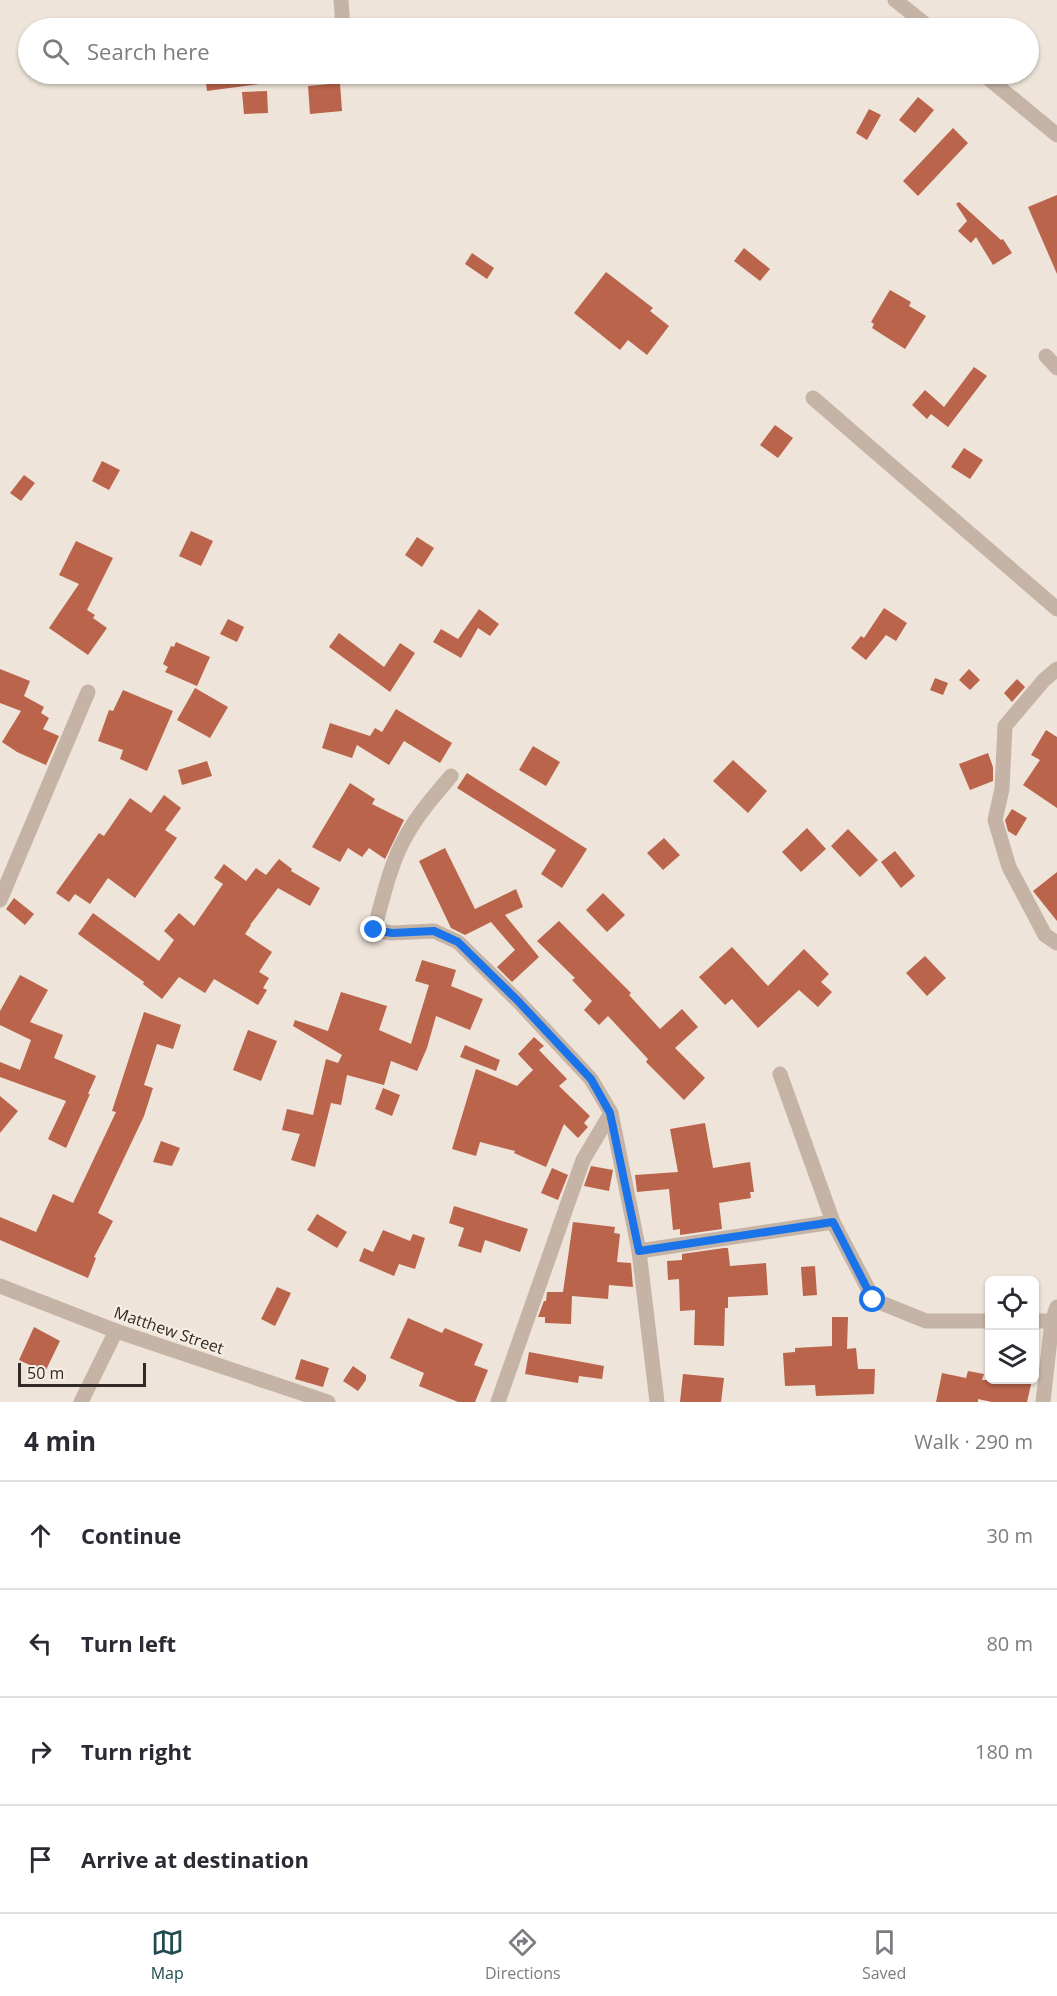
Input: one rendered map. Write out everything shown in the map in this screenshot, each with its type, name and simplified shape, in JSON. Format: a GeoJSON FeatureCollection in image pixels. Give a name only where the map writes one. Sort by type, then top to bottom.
{"type":"FeatureCollection","features":[{"type":"Feature","properties":{"kind":"street"},"geometry":{"type":"LineString","coordinates":[[341,0],[342,18]]}},
{"type":"Feature","properties":{"kind":"street"},"geometry":{"type":"LineString","coordinates":[[895,0],[918,18]]}},
{"type":"Feature","properties":{"kind":"street"},"geometry":{"type":"LineString","coordinates":[[995,84],[1057,135]]}},
{"type":"Feature","properties":{"kind":"street"},"geometry":{"type":"LineString","coordinates":[[1046,356],[1057,368]]}},
{"type":"Feature","properties":{"kind":"street"},"geometry":{"type":"LineString","coordinates":[[813,398],[1057,609]]}},
{"type":"Feature","properties":{"kind":"street"},"geometry":{"type":"LineString","coordinates":[[1057,669],[1044,680],[1005,726],[1002,789],[995,820],[1009,867],[1045,934],[1057,943]]}},
{"type":"Feature","properties":{"kind":"street"},"geometry":{"type":"LineString","coordinates":[[0,900],[88,692]]}},
{"type":"Feature","properties":{"kind":"street"},"geometry":{"type":"LineString","coordinates":[[451,776],[422,811],[405,837],[390,874],[374,930],[392,933],[434,931],[458,942],[518,1001],[591,1079],[610,1113],[639,1251],[657,1402]]}},
{"type":"Feature","properties":{"kind":"street"},"geometry":{"type":"LineString","coordinates":[[780,1074],[833,1222],[873,1300],[926,1321],[985,1321]]}},
{"type":"Feature","properties":{"kind":"street"},"geometry":{"type":"LineString","coordinates":[[498,1402],[583,1160],[610,1113]]}},
{"type":"Feature","properties":{"kind":"street"},"geometry":{"type":"LineString","coordinates":[[639,1251],[833,1222]]}},
{"type":"Feature","properties":{"kind":"street","name":"Matthew Street"},"geometry":{"type":"LineString","coordinates":[[0,1286],[116,1330],[328,1402]]}},
{"type":"Feature","properties":{"kind":"street"},"geometry":{"type":"LineString","coordinates":[[1039,1320],[1054,1314],[1043,1402]]}},
{"type":"Feature","properties":{"kind":"street"},"geometry":{"type":"LineString","coordinates":[[81,1402],[116,1330]]}},
{"type":"Feature","properties":{"kind":"building"},"geometry":{"type":"Polygon","coordinates":[[[206,84],[260,84],[207,91],[206,84]]]}},
{"type":"Feature","properties":{"kind":"building"},"geometry":{"type":"Polygon","coordinates":[[[340,84],[342,111],[310,114],[308,86],[340,84]]]}},
{"type":"Feature","properties":{"kind":"building"},"geometry":{"type":"Polygon","coordinates":[[[267,91],[268,113],[244,114],[242,92],[267,91]]]}},
{"type":"Feature","properties":{"kind":"building"},"geometry":{"type":"Polygon","coordinates":[[[918,97],[934,110],[915,133],[899,120],[918,97]]]}},
{"type":"Feature","properties":{"kind":"building"},"geometry":{"type":"Polygon","coordinates":[[[869,109],[881,115],[867,140],[856,133],[869,109]]]}},
{"type":"Feature","properties":{"kind":"building"},"geometry":{"type":"Polygon","coordinates":[[[953,128],[968,143],[918,196],[903,181],[953,128]]]}},
{"type":"Feature","properties":{"kind":"building"},"geometry":{"type":"Polygon","coordinates":[[[1057,195],[1057,274],[1028,207],[1057,195]]]}},
{"type":"Feature","properties":{"kind":"building"},"geometry":{"type":"Polygon","coordinates":[[[959,202],[1001,240],[1003,239],[1012,253],[993,265],[976,237],[971,243],[958,231],[967,221],[956,204],[959,202]]]}},
{"type":"Feature","properties":{"kind":"building"},"geometry":{"type":"Polygon","coordinates":[[[744,248],[770,269],[760,281],[734,261],[744,248]]]}},
{"type":"Feature","properties":{"kind":"building"},"geometry":{"type":"Polygon","coordinates":[[[472,253],[494,268],[487,279],[465,264],[472,253]]]}},
{"type":"Feature","properties":{"kind":"building"},"geometry":{"type":"Polygon","coordinates":[[[606,272],[653,308],[650,311],[669,326],[647,355],[628,340],[620,350],[574,313],[606,272]]]}},
{"type":"Feature","properties":{"kind":"building"},"geometry":{"type":"Polygon","coordinates":[[[890,290],[911,302],[909,306],[926,316],[905,349],[872,328],[874,324],[871,322],[890,290]]]}},
{"type":"Feature","properties":{"kind":"building"},"geometry":{"type":"Polygon","coordinates":[[[974,367],[987,376],[948,427],[931,414],[927,419],[912,405],[925,390],[944,407],[974,367]]]}},
{"type":"Feature","properties":{"kind":"building"},"geometry":{"type":"Polygon","coordinates":[[[775,425],[793,438],[778,458],[760,445],[775,425]]]}},
{"type":"Feature","properties":{"kind":"building"},"geometry":{"type":"Polygon","coordinates":[[[964,448],[983,460],[970,479],[951,467],[964,448]]]}},
{"type":"Feature","properties":{"kind":"building"},"geometry":{"type":"Polygon","coordinates":[[[102,461],[120,470],[109,490],[92,481],[102,461]]]}},
{"type":"Feature","properties":{"kind":"building"},"geometry":{"type":"Polygon","coordinates":[[[24,475],[35,483],[21,501],[10,493],[24,475]]]}},
{"type":"Feature","properties":{"kind":"building"},"geometry":{"type":"Polygon","coordinates":[[[191,531],[213,541],[201,566],[179,556],[191,531]]]}},
{"type":"Feature","properties":{"kind":"building"},"geometry":{"type":"Polygon","coordinates":[[[417,537],[434,548],[422,567],[405,555],[417,537]]]}},
{"type":"Feature","properties":{"kind":"building"},"geometry":{"type":"Polygon","coordinates":[[[76,541],[113,558],[87,610],[95,615],[93,618],[107,628],[88,655],[49,628],[79,584],[59,575],[76,541]]]}},
{"type":"Feature","properties":{"kind":"building"},"geometry":{"type":"Polygon","coordinates":[[[884,608],[907,623],[896,641],[886,635],[866,660],[851,648],[861,636],[864,638],[884,608]]]}},
{"type":"Feature","properties":{"kind":"building"},"geometry":{"type":"Polygon","coordinates":[[[479,609],[499,624],[490,636],[478,628],[461,658],[433,642],[441,629],[458,639],[479,609]]]}},
{"type":"Feature","properties":{"kind":"building"},"geometry":{"type":"Polygon","coordinates":[[[228,619],[244,627],[237,642],[220,634],[228,619]]]}},
{"type":"Feature","properties":{"kind":"building"},"geometry":{"type":"Polygon","coordinates":[[[339,633],[384,667],[400,643],[415,653],[390,692],[329,647],[339,633]]]}},
{"type":"Feature","properties":{"kind":"building"},"geometry":{"type":"Polygon","coordinates":[[[176,642],[210,657],[197,686],[165,672],[168,667],[163,664],[171,646],[174,647],[176,642]]]}},
{"type":"Feature","properties":{"kind":"building"},"geometry":{"type":"Polygon","coordinates":[[[0,669],[30,681],[24,696],[44,707],[41,713],[49,718],[43,729],[59,736],[46,765],[17,752],[2,742],[21,711],[0,703],[0,669]]]}},
{"type":"Feature","properties":{"kind":"building"},"geometry":{"type":"Polygon","coordinates":[[[969,669],[980,680],[970,690],[959,680],[969,669]]]}},
{"type":"Feature","properties":{"kind":"building"},"geometry":{"type":"Polygon","coordinates":[[[935,678],[948,683],[943,695],[930,690],[935,678]]]}},
{"type":"Feature","properties":{"kind":"building"},"geometry":{"type":"Polygon","coordinates":[[[1017,679],[1025,687],[1012,702],[1004,693],[1017,679]]]}},
{"type":"Feature","properties":{"kind":"building"},"geometry":{"type":"Polygon","coordinates":[[[195,688],[228,707],[210,738],[177,720],[195,688]]]}},
{"type":"Feature","properties":{"kind":"building"},"geometry":{"type":"Polygon","coordinates":[[[123,690],[173,711],[147,771],[120,759],[123,750],[98,741],[109,710],[113,711],[123,690]]]}},
{"type":"Feature","properties":{"kind":"building"},"geometry":{"type":"Polygon","coordinates":[[[396,709],[452,743],[440,763],[404,741],[389,765],[357,745],[352,758],[322,748],[330,723],[370,736],[375,728],[382,732],[396,709]]]}},
{"type":"Feature","properties":{"kind":"building"},"geometry":{"type":"Polygon","coordinates":[[[1046,730],[1057,737],[1057,808],[1023,785],[1040,760],[1031,755],[1046,730]]]}},
{"type":"Feature","properties":{"kind":"building"},"geometry":{"type":"Polygon","coordinates":[[[533,746],[560,762],[546,786],[519,770],[533,746]]]}},
{"type":"Feature","properties":{"kind":"building"},"geometry":{"type":"Polygon","coordinates":[[[988,753],[993,767],[993,781],[970,790],[959,764],[988,753]]]}},
{"type":"Feature","properties":{"kind":"building"},"geometry":{"type":"Polygon","coordinates":[[[733,760],[767,791],[748,813],[713,781],[733,760]]]}},
{"type":"Feature","properties":{"kind":"building"},"geometry":{"type":"Polygon","coordinates":[[[207,761],[212,776],[182,785],[178,770],[207,761]]]}},
{"type":"Feature","properties":{"kind":"building"},"geometry":{"type":"Polygon","coordinates":[[[467,773],[587,849],[562,888],[541,874],[556,850],[457,788],[467,773]]]}},
{"type":"Feature","properties":{"kind":"building"},"geometry":{"type":"Polygon","coordinates":[[[350,783],[375,799],[372,804],[404,820],[385,859],[369,848],[362,857],[348,848],[340,862],[312,847],[350,783]]]}},
{"type":"Feature","properties":{"kind":"building"},"geometry":{"type":"Polygon","coordinates":[[[164,795],[181,808],[165,830],[177,838],[135,898],[108,878],[90,904],[75,894],[69,902],[56,893],[99,833],[104,836],[130,798],[151,813],[164,795]]]}},
{"type":"Feature","properties":{"kind":"building"},"geometry":{"type":"Polygon","coordinates":[[[1012,809],[1027,818],[1016,836],[1008,831],[1005,820],[1012,809]]]}},
{"type":"Feature","properties":{"kind":"building"},"geometry":{"type":"Polygon","coordinates":[[[807,828],[826,849],[801,872],[782,852],[807,828]]]}},
{"type":"Feature","properties":{"kind":"building"},"geometry":{"type":"Polygon","coordinates":[[[848,829],[878,860],[860,877],[831,846],[848,829]]]}},
{"type":"Feature","properties":{"kind":"building"},"geometry":{"type":"Polygon","coordinates":[[[664,838],[680,855],[663,870],[647,853],[664,838]]]}},
{"type":"Feature","properties":{"kind":"building"},"geometry":{"type":"Polygon","coordinates":[[[445,848],[475,909],[516,889],[523,907],[505,915],[539,957],[512,982],[497,967],[515,950],[491,922],[465,935],[451,928],[419,861],[445,848]]]}},
{"type":"Feature","properties":{"kind":"building"},"geometry":{"type":"Polygon","coordinates":[[[895,851],[915,876],[901,888],[881,862],[895,851]]]}},
{"type":"Feature","properties":{"kind":"building"},"geometry":{"type":"Polygon","coordinates":[[[279,859],[292,869],[291,871],[320,888],[310,906],[278,888],[245,934],[272,952],[259,972],[269,978],[263,988],[267,990],[258,1005],[214,979],[205,993],[179,977],[162,999],[143,984],[144,982],[78,934],[93,913],[159,961],[174,940],[164,931],[179,913],[194,926],[223,884],[214,878],[224,864],[246,881],[256,868],[266,875],[279,859]]]}},
{"type":"Feature","properties":{"kind":"building"},"geometry":{"type":"Polygon","coordinates":[[[1057,872],[1057,921],[1033,891],[1057,872]]]}},
{"type":"Feature","properties":{"kind":"building"},"geometry":{"type":"Polygon","coordinates":[[[603,893],[625,915],[607,932],[586,910],[603,893]]]}},
{"type":"Feature","properties":{"kind":"building"},"geometry":{"type":"Polygon","coordinates":[[[14,898],[34,914],[25,925],[6,909],[14,898]]]}},
{"type":"Feature","properties":{"kind":"building"},"geometry":{"type":"Polygon","coordinates":[[[559,921],[631,993],[629,995],[660,1029],[682,1009],[698,1027],[675,1048],[705,1078],[684,1100],[646,1062],[648,1059],[608,1016],[599,1025],[584,1010],[592,1001],[572,980],[575,978],[537,941],[559,921]]]}},
{"type":"Feature","properties":{"kind":"building"},"geometry":{"type":"Polygon","coordinates":[[[732,947],[768,986],[804,949],[829,974],[821,982],[832,992],[818,1007],[799,990],[758,1028],[732,999],[725,1005],[699,977],[732,947]]]}},
{"type":"Feature","properties":{"kind":"building"},"geometry":{"type":"Polygon","coordinates":[[[925,956],[946,978],[927,996],[906,973],[925,956]]]}},
{"type":"Feature","properties":{"kind":"building"},"geometry":{"type":"Polygon","coordinates":[[[422,960],[456,970],[451,986],[483,999],[470,1030],[436,1016],[427,1048],[417,1071],[391,1061],[384,1085],[347,1075],[341,1105],[331,1103],[315,1167],[291,1160],[300,1134],[282,1130],[287,1109],[313,1115],[326,1059],[338,1063],[342,1055],[293,1026],[295,1020],[328,1031],[341,992],[387,1006],[379,1030],[411,1044],[429,985],[415,981],[422,960]]]}},
{"type":"Feature","properties":{"kind":"building"},"geometry":{"type":"Polygon","coordinates":[[[20,975],[48,990],[30,1022],[63,1035],[54,1058],[96,1076],[66,1148],[48,1139],[66,1101],[0,1077],[0,1062],[20,1070],[31,1040],[0,1025],[0,1011],[20,975]]]}},
{"type":"Feature","properties":{"kind":"building"},"geometry":{"type":"Polygon","coordinates":[[[144,1012],[181,1025],[173,1049],[157,1044],[144,1085],[153,1088],[144,1116],[98,1213],[113,1221],[94,1257],[96,1258],[88,1278],[0,1240],[0,1217],[36,1232],[53,1194],[73,1203],[116,1112],[112,1111],[144,1012]]]}},
{"type":"Feature","properties":{"kind":"building"},"geometry":{"type":"Polygon","coordinates":[[[248,1030],[277,1041],[261,1081],[233,1070],[248,1030]]]}},
{"type":"Feature","properties":{"kind":"building"},"geometry":{"type":"Polygon","coordinates":[[[534,1037],[544,1046],[539,1050],[567,1079],[559,1086],[590,1116],[584,1123],[588,1127],[578,1138],[564,1124],[546,1167],[514,1153],[515,1151],[480,1142],[476,1156],[452,1149],[476,1069],[517,1086],[533,1070],[518,1054],[534,1037]]]}},
{"type":"Feature","properties":{"kind":"building"},"geometry":{"type":"Polygon","coordinates":[[[465,1045],[500,1060],[496,1071],[460,1057],[465,1045]]]}},
{"type":"Feature","properties":{"kind":"building"},"geometry":{"type":"Polygon","coordinates":[[[383,1088],[400,1095],[392,1116],[375,1109],[383,1088]]]}},
{"type":"Feature","properties":{"kind":"building"},"geometry":{"type":"Polygon","coordinates":[[[0,1096],[18,1111],[0,1133],[0,1096]]]}},
{"type":"Feature","properties":{"kind":"building"},"geometry":{"type":"Polygon","coordinates":[[[705,1123],[713,1168],[750,1162],[754,1192],[750,1192],[751,1198],[719,1203],[722,1229],[680,1235],[680,1229],[673,1230],[669,1189],[637,1192],[635,1175],[678,1172],[670,1129],[705,1123]]]}},
{"type":"Feature","properties":{"kind":"building"},"geometry":{"type":"Polygon","coordinates":[[[161,1141],[180,1148],[172,1166],[153,1162],[161,1141]]]}},
{"type":"Feature","properties":{"kind":"building"},"geometry":{"type":"Polygon","coordinates":[[[591,1166],[613,1170],[609,1191],[584,1186],[591,1166]]]}},
{"type":"Feature","properties":{"kind":"building"},"geometry":{"type":"Polygon","coordinates":[[[552,1168],[568,1175],[558,1200],[541,1193],[552,1168]]]}},
{"type":"Feature","properties":{"kind":"building"},"geometry":{"type":"Polygon","coordinates":[[[454,1206],[528,1229],[520,1252],[485,1240],[481,1253],[458,1246],[464,1228],[449,1223],[454,1206]]]}},
{"type":"Feature","properties":{"kind":"building"},"geometry":{"type":"Polygon","coordinates":[[[317,1214],[347,1232],[337,1248],[307,1230],[317,1214]]]}},
{"type":"Feature","properties":{"kind":"building"},"geometry":{"type":"Polygon","coordinates":[[[573,1222],[615,1227],[614,1233],[620,1234],[617,1262],[631,1263],[633,1287],[609,1285],[608,1299],[572,1296],[571,1324],[545,1323],[545,1317],[538,1317],[546,1301],[547,1292],[563,1292],[573,1222]]]}},
{"type":"Feature","properties":{"kind":"building"},"geometry":{"type":"Polygon","coordinates":[[[383,1230],[410,1241],[413,1234],[425,1238],[415,1269],[399,1264],[394,1276],[359,1261],[364,1248],[373,1252],[383,1230]]]}},
{"type":"Feature","properties":{"kind":"building"},"geometry":{"type":"Polygon","coordinates":[[[728,1248],[730,1266],[766,1263],[768,1295],[728,1297],[728,1308],[725,1308],[724,1346],[694,1345],[695,1310],[680,1311],[679,1279],[668,1280],[667,1261],[682,1260],[682,1254],[728,1248]]]}},
{"type":"Feature","properties":{"kind":"building"},"geometry":{"type":"Polygon","coordinates":[[[815,1266],[817,1295],[803,1296],[801,1267],[815,1266]]]}},
{"type":"Feature","properties":{"kind":"building"},"geometry":{"type":"Polygon","coordinates":[[[277,1287],[291,1293],[275,1326],[261,1319],[277,1287]]]}},
{"type":"Feature","properties":{"kind":"building"},"geometry":{"type":"Polygon","coordinates":[[[832,1317],[848,1317],[847,1349],[856,1348],[858,1369],[875,1369],[874,1394],[816,1396],[815,1385],[785,1386],[783,1353],[795,1352],[795,1348],[832,1346],[832,1317]]]}},
{"type":"Feature","properties":{"kind":"building"},"geometry":{"type":"Polygon","coordinates":[[[408,1318],[442,1333],[445,1328],[483,1344],[474,1365],[488,1370],[475,1402],[458,1402],[419,1386],[424,1373],[390,1358],[408,1318]]]}},
{"type":"Feature","properties":{"kind":"building"},"geometry":{"type":"Polygon","coordinates":[[[34,1327],[60,1341],[45,1372],[19,1360],[34,1327]]]}},
{"type":"Feature","properties":{"kind":"building"},"geometry":{"type":"Polygon","coordinates":[[[529,1352],[604,1366],[602,1379],[579,1376],[578,1383],[525,1374],[529,1352]]]}},
{"type":"Feature","properties":{"kind":"building"},"geometry":{"type":"Polygon","coordinates":[[[301,1359],[329,1368],[323,1387],[295,1379],[301,1359]]]}},
{"type":"Feature","properties":{"kind":"building"},"geometry":{"type":"Polygon","coordinates":[[[353,1366],[366,1375],[366,1380],[358,1391],[343,1381],[353,1366]]]}},
{"type":"Feature","properties":{"kind":"building"},"geometry":{"type":"Polygon","coordinates":[[[968,1371],[984,1374],[982,1380],[985,1380],[985,1384],[1031,1384],[1027,1402],[992,1402],[978,1399],[978,1402],[936,1402],[942,1373],[966,1378],[968,1371]]]}},
{"type":"Feature","properties":{"kind":"building"},"geometry":{"type":"Polygon","coordinates":[[[683,1374],[724,1378],[721,1402],[680,1402],[683,1374]]]}},
{"type":"Feature","properties":{"kind":"route"},"geometry":{"type":"LineString","coordinates":[[374,930],[392,933],[434,931],[458,942],[518,1001],[591,1079],[610,1113],[639,1251],[833,1222],[873,1300]]}}]}
